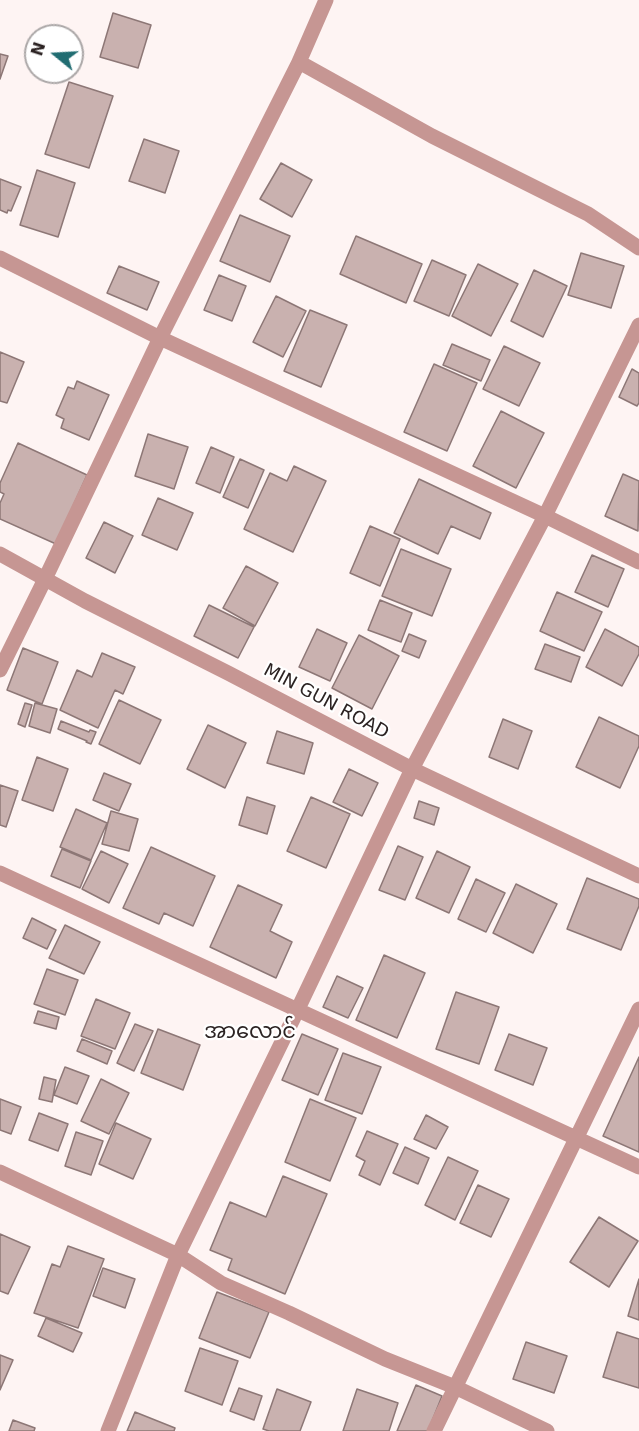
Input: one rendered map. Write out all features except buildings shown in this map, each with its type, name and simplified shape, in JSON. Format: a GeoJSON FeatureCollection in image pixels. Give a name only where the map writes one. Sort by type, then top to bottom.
{"type":"FeatureCollection","features":[{"type":"Feature","properties":{"kind":"street"},"geometry":{"type":"LineString","coordinates":[[0,670],[160,338],[299,62],[326,0]]}},
{"type":"Feature","properties":{"kind":"street"},"geometry":{"type":"LineString","coordinates":[[299,62],[432,136],[588,214],[639,248]]}},
{"type":"Feature","properties":{"kind":"street"},"geometry":{"type":"LineString","coordinates":[[0,258],[160,338],[545,516],[639,562]]}},
{"type":"Feature","properties":{"kind":"street"},"geometry":{"type":"LineString","coordinates":[[108,1431],[178,1255],[412,769],[545,516],[639,325]]}},
{"type":"Feature","properties":{"kind":"street","name":"MIN GUN ROAD"},"geometry":{"type":"LineString","coordinates":[[0,554],[85,601],[412,769],[639,876]]}},
{"type":"Feature","properties":{"kind":"street"},"geometry":{"type":"LineString","coordinates":[[0,873],[639,1167]]}},
{"type":"Feature","properties":{"kind":"street"},"geometry":{"type":"LineString","coordinates":[[434,1431],[639,1009]]}},
{"type":"Feature","properties":{"kind":"street"},"geometry":{"type":"LineString","coordinates":[[0,1172],[178,1255],[221,1283],[385,1359],[455,1387],[547,1431]]}},
{"type":"Feature","properties":{"kind":"district","name":"အာလောင်"},"geometry":{"type":"Point","coordinates":[250,1033]}}]}
